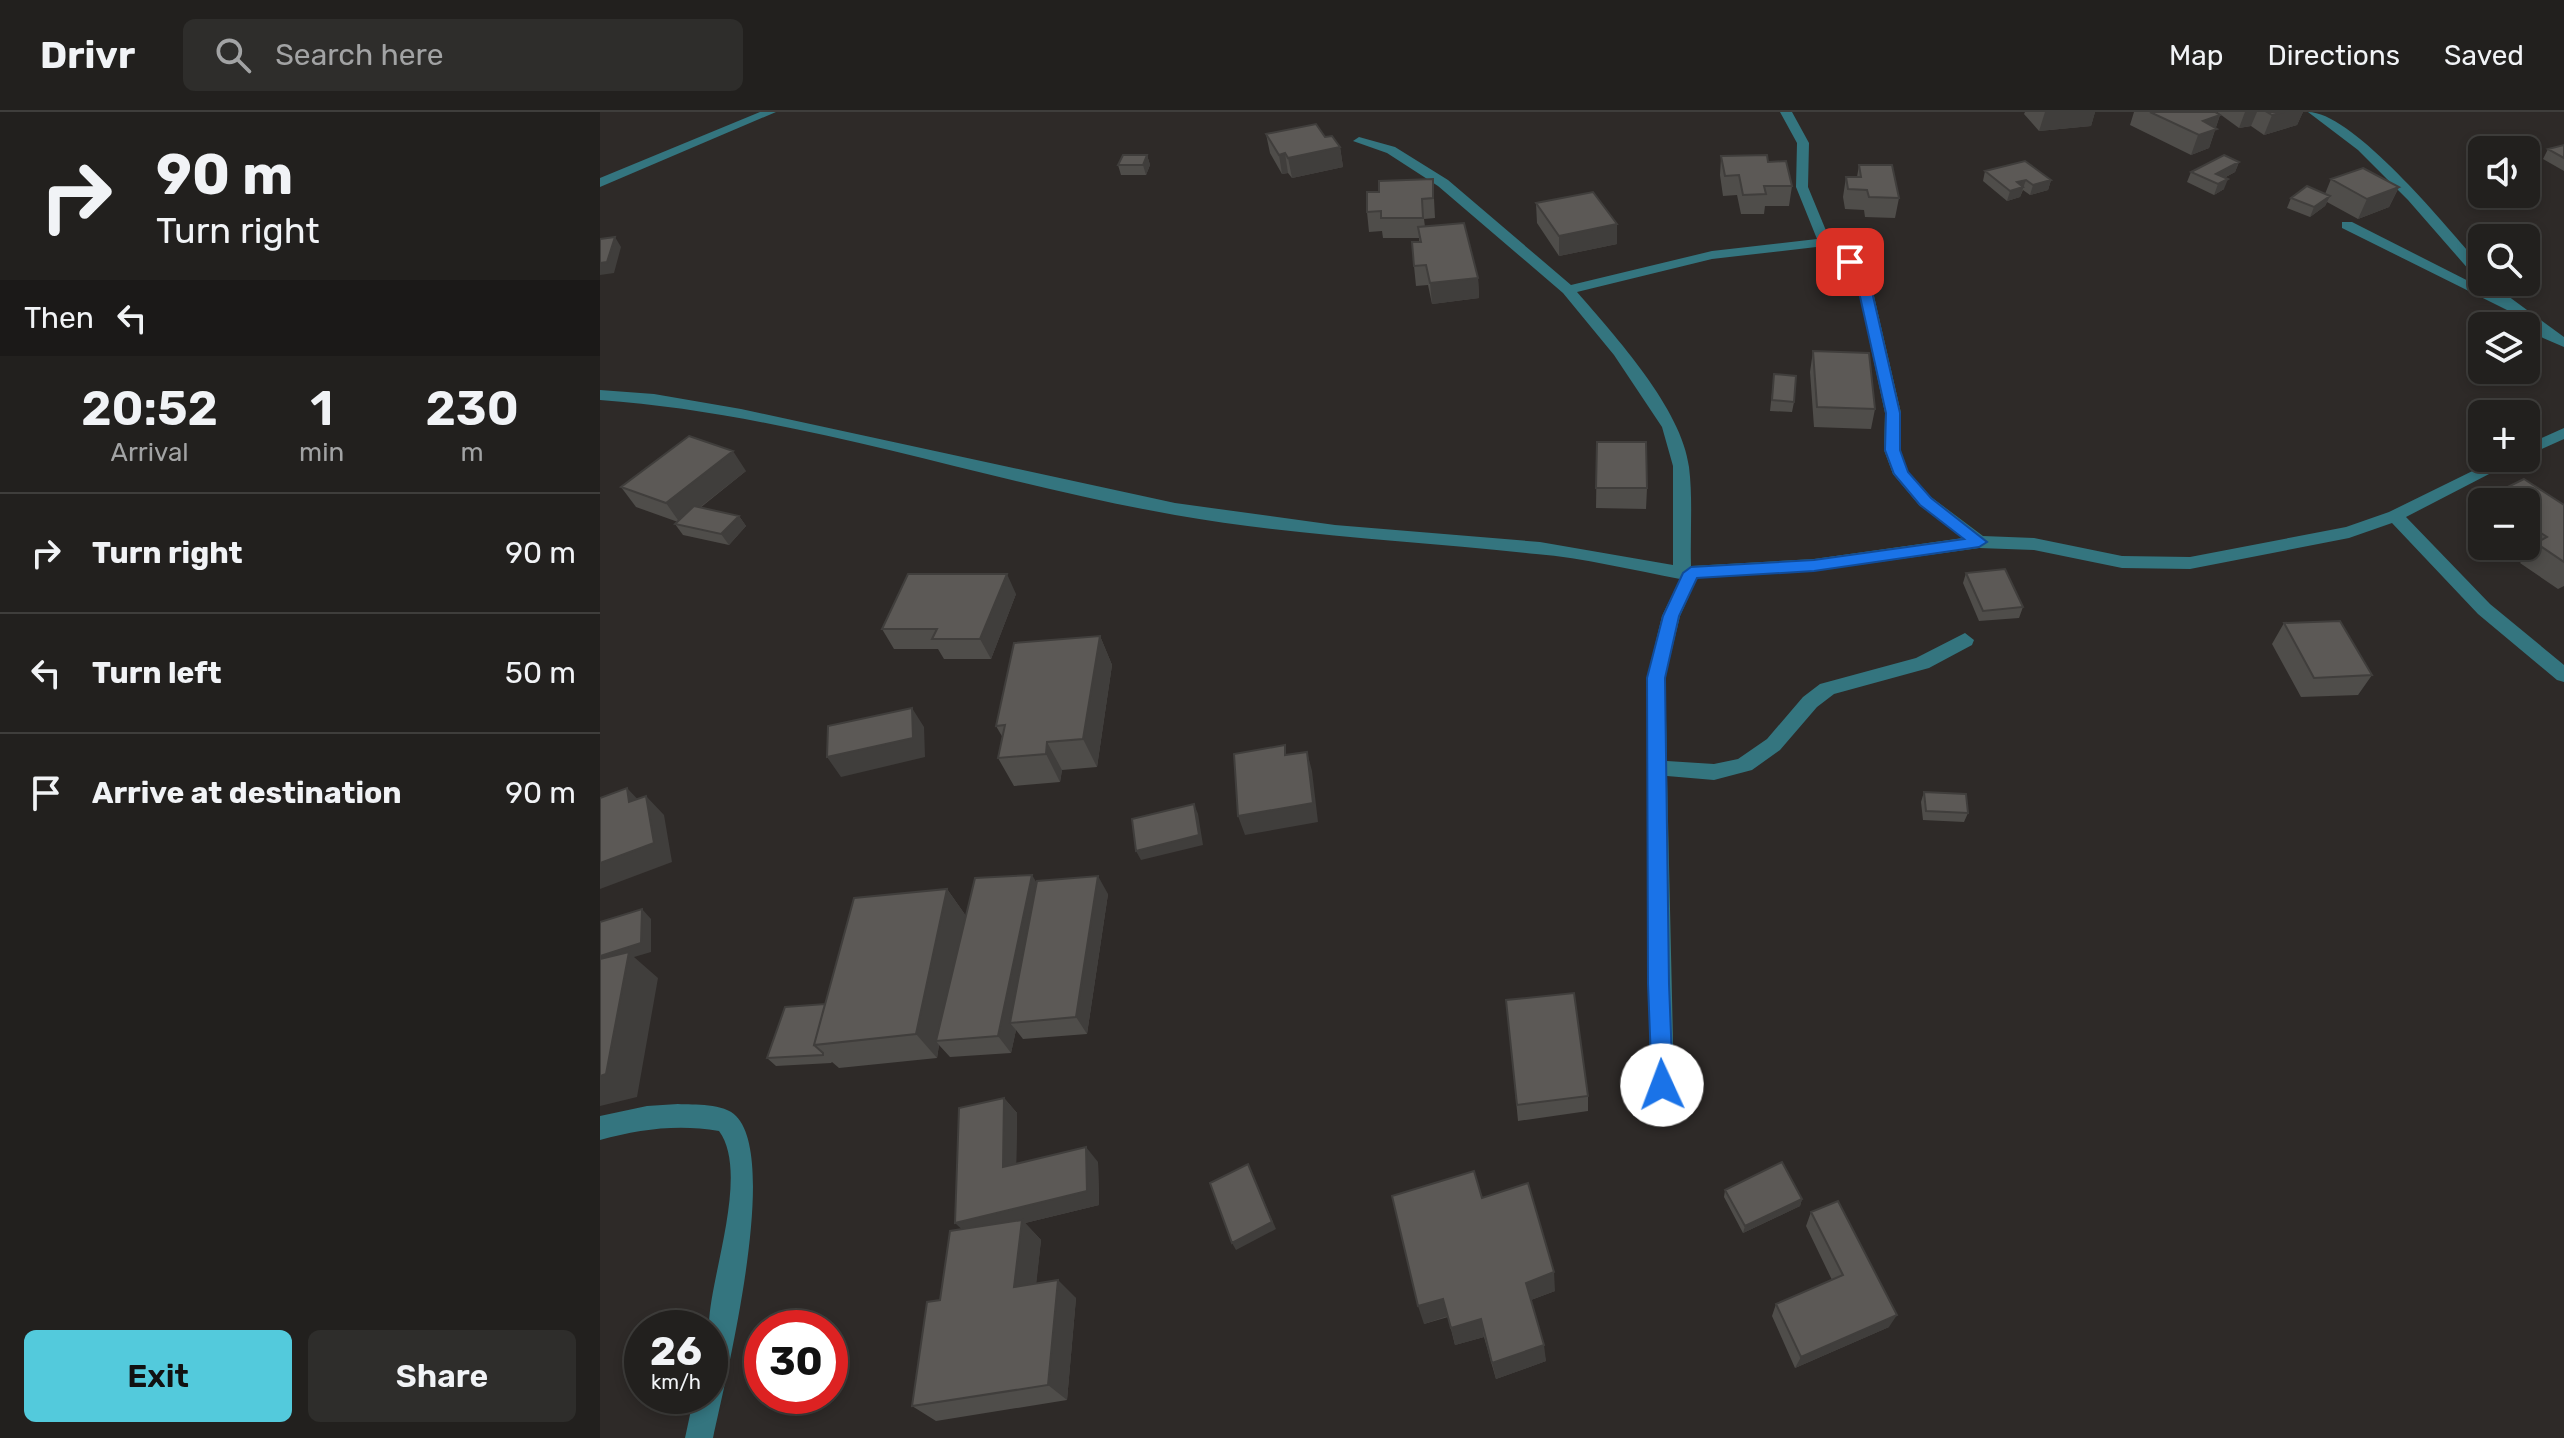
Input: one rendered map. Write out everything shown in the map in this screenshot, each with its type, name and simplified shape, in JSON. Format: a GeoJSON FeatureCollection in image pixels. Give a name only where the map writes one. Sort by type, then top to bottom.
{"type":"FeatureCollection","features":[{"type":"Feature","properties":{"kind":"street"},"geometry":{"type":"LineString","coordinates":[[600,183],[770,112]]}},
{"type":"Feature","properties":{"kind":"street"},"geometry":{"type":"LineString","coordinates":[[1786,112],[1803,143],[1802,187],[1821,235],[1850,262],[1864,283],[1893,413],[1892,450],[1901,474],[1925,501],[1979,542]]}},
{"type":"Feature","properties":{"kind":"street"},"geometry":{"type":"LineString","coordinates":[[2314,112],[2362,147],[2413,197],[2468,260]]}},
{"type":"Feature","properties":{"kind":"street"},"geometry":{"type":"LineString","coordinates":[[1359,141],[1391,150],[1413,162],[1524,250],[1568,290],[1620,352],[1670,427],[1681,466],[1686,573],[1671,616],[1656,678],[1662,1085]]}},
{"type":"Feature","properties":{"kind":"street"},"geometry":{"type":"LineString","coordinates":[[2347,225],[2510,308],[2564,343]]}},
{"type":"Feature","properties":{"kind":"street"},"geometry":{"type":"LineString","coordinates":[[1568,290],[1712,255],[1828,242]]}},
{"type":"Feature","properties":{"kind":"street"},"geometry":{"type":"LineString","coordinates":[[2499,296],[2510,308]]}},
{"type":"Feature","properties":{"kind":"street"},"geometry":{"type":"LineString","coordinates":[[600,395],[654,399],[741,414],[1175,509],[1335,531],[1540,548],[1686,573],[1814,565],[1979,542],[2034,544],[2122,562],[2190,563],[2349,532],[2395,516],[2484,472]]}},
{"type":"Feature","properties":{"kind":"street"},"geometry":{"type":"LineString","coordinates":[[2540,444],[2564,433]]}},
{"type":"Feature","properties":{"kind":"street"},"geometry":{"type":"LineString","coordinates":[[2395,516],[2484,609],[2564,675]]}},
{"type":"Feature","properties":{"kind":"street"},"geometry":{"type":"LineString","coordinates":[[1657,767],[1687,772],[1732,772],[1755,761],[1776,743],[1805,706],[1824,690],[1918,665],[1965,640]]}},
{"type":"Feature","properties":{"kind":"street"},"geometry":{"type":"LineString","coordinates":[[600,1128],[641,1115],[700,1115],[726,1121],[738,1138],[742,1177],[734,1253],[724,1310]]}},
{"type":"Feature","properties":{"kind":"street"},"geometry":{"type":"LineString","coordinates":[[699,1438],[704,1414]]}},
{"type":"Feature","properties":{"kind":"building"},"geometry":{"type":"Polygon","coordinates":[[[2150,112],[2215,112],[2220,115],[2203,121],[2217,129],[2199,135],[2150,112]]]}},
{"type":"Feature","properties":{"kind":"building"},"geometry":{"type":"Polygon","coordinates":[[[1316,124],[1325,137],[1332,136],[1340,147],[1288,158],[1285,153],[1279,155],[1266,134],[1316,124]]]}},
{"type":"Feature","properties":{"kind":"building"},"geometry":{"type":"Polygon","coordinates":[[[2564,145],[2564,158],[2548,149],[2564,145]]]}},
{"type":"Feature","properties":{"kind":"building"},"geometry":{"type":"Polygon","coordinates":[[[1123,155],[1147,155],[1143,165],[1118,165],[1123,155]]]}},
{"type":"Feature","properties":{"kind":"building"},"geometry":{"type":"Polygon","coordinates":[[[1767,155],[1768,162],[1786,161],[1792,186],[1764,186],[1766,194],[1743,195],[1739,175],[1725,176],[1721,156],[1767,155]]]}},
{"type":"Feature","properties":{"kind":"building"},"geometry":{"type":"Polygon","coordinates":[[[2224,155],[2239,162],[2216,174],[2228,179],[2218,184],[2191,172],[2224,155]]]}},
{"type":"Feature","properties":{"kind":"building"},"geometry":{"type":"Polygon","coordinates":[[[2025,161],[2051,180],[2033,185],[2026,180],[2017,182],[2023,187],[2010,191],[1985,171],[2025,161]]]}},
{"type":"Feature","properties":{"kind":"building"},"geometry":{"type":"Polygon","coordinates":[[[1859,165],[1892,165],[1899,198],[1869,197],[1867,190],[1848,189],[1846,177],[1861,177],[1859,165]]]}},
{"type":"Feature","properties":{"kind":"building"},"geometry":{"type":"Polygon","coordinates":[[[2363,168],[2399,187],[2367,199],[2331,179],[2363,168]]]}},
{"type":"Feature","properties":{"kind":"building"},"geometry":{"type":"Polygon","coordinates":[[[1433,179],[1433,198],[1422,199],[1423,218],[1381,218],[1381,211],[1367,212],[1367,192],[1379,192],[1379,181],[1433,179]]]}},
{"type":"Feature","properties":{"kind":"building"},"geometry":{"type":"Polygon","coordinates":[[[2307,186],[2330,196],[2314,207],[2291,198],[2307,186]]]}},
{"type":"Feature","properties":{"kind":"building"},"geometry":{"type":"Polygon","coordinates":[[[1593,192],[1617,224],[1559,236],[1536,203],[1593,192]]]}},
{"type":"Feature","properties":{"kind":"building"},"geometry":{"type":"Polygon","coordinates":[[[1464,223],[1478,278],[1430,283],[1426,265],[1414,266],[1412,242],[1421,242],[1418,227],[1464,223]]]}},
{"type":"Feature","properties":{"kind":"building"},"geometry":{"type":"Polygon","coordinates":[[[615,237],[607,262],[600,263],[600,239],[615,237]]]}},
{"type":"Feature","properties":{"kind":"building"},"geometry":{"type":"Polygon","coordinates":[[[1813,351],[1869,353],[1875,409],[1817,407],[1813,351]]]}},
{"type":"Feature","properties":{"kind":"building"},"geometry":{"type":"Polygon","coordinates":[[[1774,374],[1796,376],[1794,402],[1772,400],[1774,374]]]}},
{"type":"Feature","properties":{"kind":"building"},"geometry":{"type":"Polygon","coordinates":[[[689,436],[733,451],[666,503],[621,487],[689,436]]]}},
{"type":"Feature","properties":{"kind":"building"},"geometry":{"type":"Polygon","coordinates":[[[1597,442],[1646,442],[1647,488],[1596,488],[1597,442]]]}},
{"type":"Feature","properties":{"kind":"building"},"geometry":{"type":"Polygon","coordinates":[[[2524,479],[2538,488],[2506,488],[2524,479]]]}},
{"type":"Feature","properties":{"kind":"building"},"geometry":{"type":"Polygon","coordinates":[[[2540,489],[2564,505],[2564,562],[2540,546],[2540,541],[2547,537],[2540,532],[2540,489]]]}},
{"type":"Feature","properties":{"kind":"building"},"geometry":{"type":"Polygon","coordinates":[[[694,506],[739,516],[721,534],[675,524],[694,506]]]}},
{"type":"Feature","properties":{"kind":"building"},"geometry":{"type":"Polygon","coordinates":[[[2005,569],[2023,607],[1983,611],[1966,573],[2005,569]]]}},
{"type":"Feature","properties":{"kind":"building"},"geometry":{"type":"Polygon","coordinates":[[[908,574],[1007,574],[980,639],[932,639],[937,629],[882,629],[908,574]]]}},
{"type":"Feature","properties":{"kind":"building"},"geometry":{"type":"Polygon","coordinates":[[[2340,621],[2372,675],[2314,678],[2284,623],[2340,621]]]}},
{"type":"Feature","properties":{"kind":"building"},"geometry":{"type":"Polygon","coordinates":[[[1100,636],[1083,739],[1047,742],[1046,754],[998,758],[1005,725],[996,726],[1014,643],[1100,636]]]}},
{"type":"Feature","properties":{"kind":"building"},"geometry":{"type":"Polygon","coordinates":[[[912,708],[913,738],[827,757],[828,726],[912,708]]]}},
{"type":"Feature","properties":{"kind":"building"},"geometry":{"type":"Polygon","coordinates":[[[1285,745],[1285,755],[1307,752],[1313,803],[1238,816],[1234,754],[1285,745]]]}},
{"type":"Feature","properties":{"kind":"building"},"geometry":{"type":"Polygon","coordinates":[[[627,788],[629,802],[646,796],[654,843],[600,863],[600,798],[627,788]]]}},
{"type":"Feature","properties":{"kind":"building"},"geometry":{"type":"Polygon","coordinates":[[[1924,792],[1966,794],[1968,813],[1926,811],[1924,792]]]}},
{"type":"Feature","properties":{"kind":"building"},"geometry":{"type":"Polygon","coordinates":[[[1194,804],[1199,835],[1136,851],[1132,819],[1194,804]]]}},
{"type":"Feature","properties":{"kind":"building"},"geometry":{"type":"Polygon","coordinates":[[[1032,875],[998,1036],[936,1041],[975,878],[1032,875]]]}},
{"type":"Feature","properties":{"kind":"building"},"geometry":{"type":"Polygon","coordinates":[[[1098,876],[1076,1017],[1010,1023],[1037,881],[1098,876]]]}},
{"type":"Feature","properties":{"kind":"building"},"geometry":{"type":"Polygon","coordinates":[[[947,889],[916,1034],[814,1045],[854,898],[947,889]]]}},
{"type":"Feature","properties":{"kind":"building"},"geometry":{"type":"Polygon","coordinates":[[[642,909],[641,943],[600,956],[600,922],[642,909]]]}},
{"type":"Feature","properties":{"kind":"building"},"geometry":{"type":"Polygon","coordinates":[[[629,952],[606,1074],[600,1076],[600,959],[629,952]]]}},
{"type":"Feature","properties":{"kind":"building"},"geometry":{"type":"Polygon","coordinates":[[[1574,993],[1588,1096],[1517,1105],[1506,1000],[1574,993]]]}},
{"type":"Feature","properties":{"kind":"building"},"geometry":{"type":"Polygon","coordinates":[[[825,1004],[814,1045],[823,1055],[767,1058],[785,1007],[825,1004]]]}},
{"type":"Feature","properties":{"kind":"building"},"geometry":{"type":"Polygon","coordinates":[[[1004,1098],[1003,1167],[1086,1147],[1087,1191],[955,1223],[959,1108],[1004,1098]]]}},
{"type":"Feature","properties":{"kind":"building"},"geometry":{"type":"Polygon","coordinates":[[[1782,1162],[1802,1199],[1745,1226],[1725,1190],[1782,1162]]]}},
{"type":"Feature","properties":{"kind":"building"},"geometry":{"type":"Polygon","coordinates":[[[1248,1164],[1272,1222],[1232,1243],[1210,1183],[1248,1164]]]}},
{"type":"Feature","properties":{"kind":"building"},"geometry":{"type":"Polygon","coordinates":[[[1474,1171],[1482,1198],[1528,1183],[1554,1272],[1526,1283],[1544,1345],[1492,1363],[1481,1319],[1451,1328],[1443,1299],[1418,1306],[1392,1196],[1474,1171]]]}},
{"type":"Feature","properties":{"kind":"building"},"geometry":{"type":"Polygon","coordinates":[[[1838,1201],[1897,1315],[1801,1357],[1776,1304],[1843,1275],[1811,1212],[1838,1201]]]}},
{"type":"Feature","properties":{"kind":"building"},"geometry":{"type":"Polygon","coordinates":[[[1022,1220],[1014,1287],[1058,1280],[1048,1385],[912,1406],[927,1302],[940,1300],[950,1231],[1022,1220]]]}},
{"type":"Feature","properties":{"kind":"route"},"geometry":{"type":"LineString","coordinates":[[1662,1085],[1658,984],[1656,678],[1671,616],[1691,573],[1814,565],[1979,542],[1925,501],[1901,474],[1892,450],[1893,413],[1864,283],[1850,262]]}}]}
